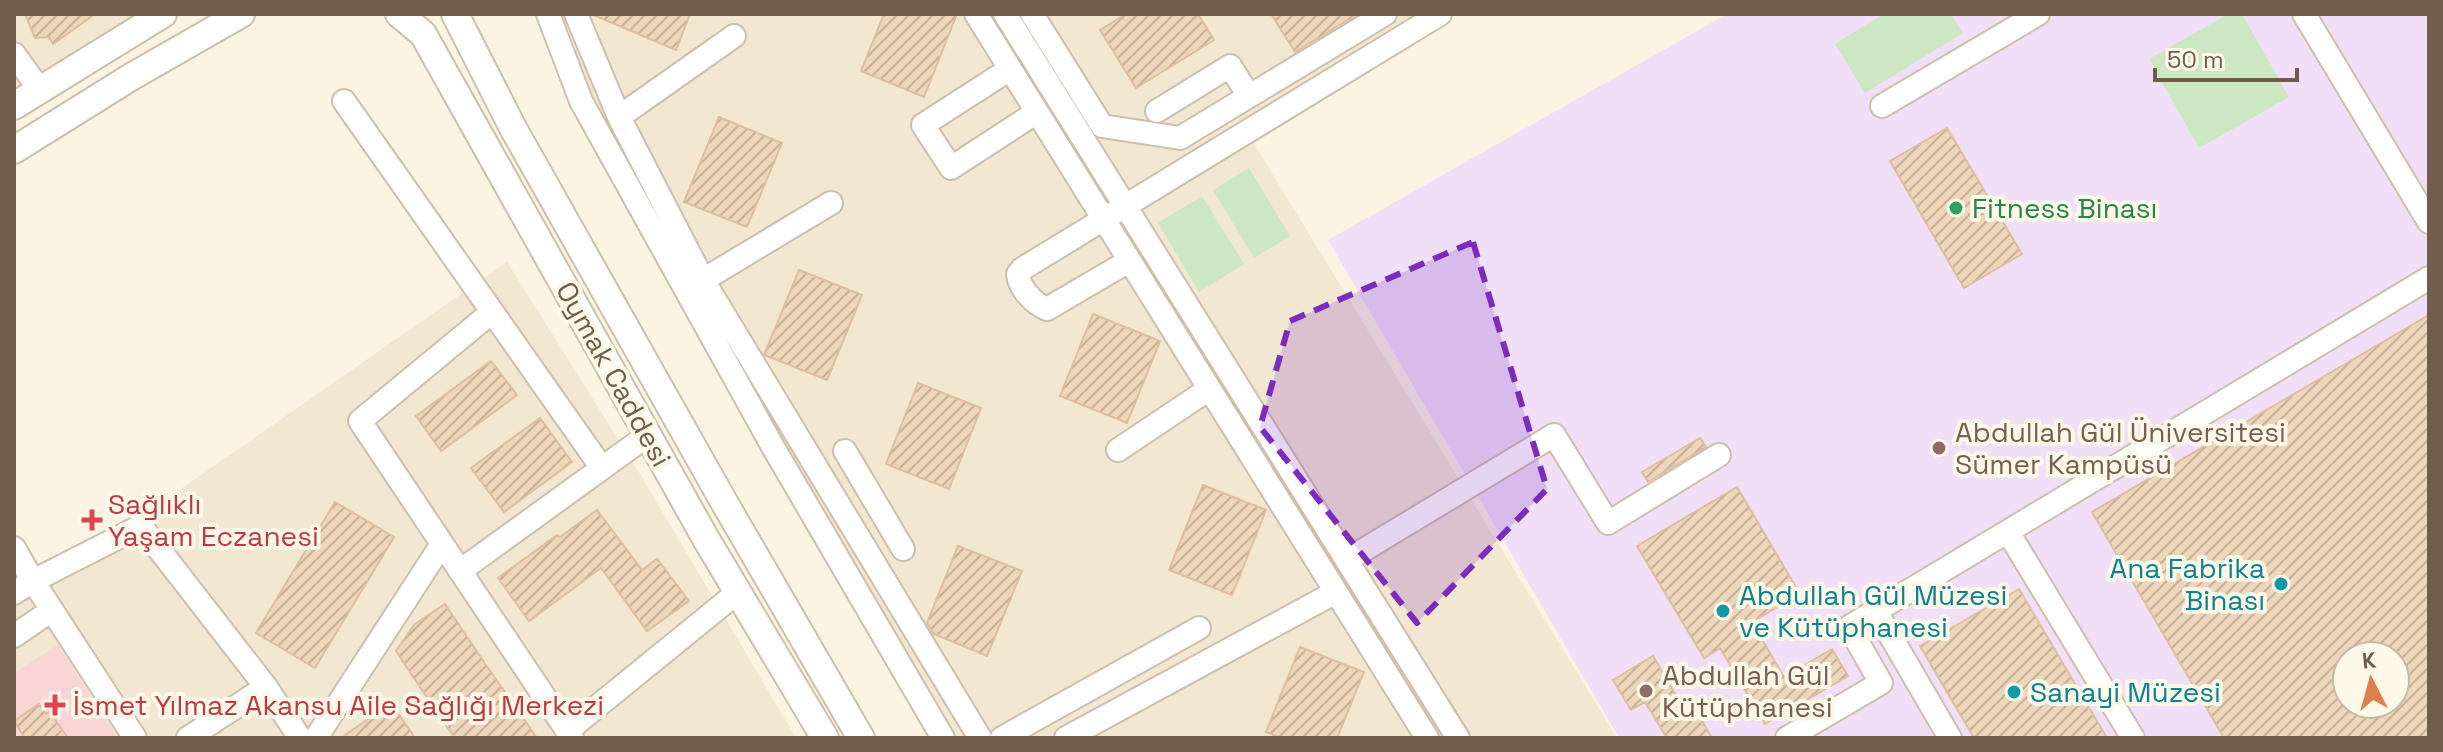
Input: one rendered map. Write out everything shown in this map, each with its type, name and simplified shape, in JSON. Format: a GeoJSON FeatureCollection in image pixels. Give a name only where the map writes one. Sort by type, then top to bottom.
{"type":"FeatureCollection","features":[{"type":"Feature","properties":{"kind":"street"},"geometry":{"type":"LineString","coordinates":[[14,106],[163,14]]}},
{"type":"Feature","properties":{"kind":"street"},"geometry":{"type":"LineString","coordinates":[[14,150],[131,77],[241,14]]}},
{"type":"Feature","properties":{"kind":"street","name":"Oymak Caddesi"},"geometry":{"type":"LineString","coordinates":[[399,14],[423,34],[648,435],[825,738]]}},
{"type":"Feature","properties":{"kind":"street","name":"Oymak Caddesi"},"geometry":{"type":"LineString","coordinates":[[455,14],[513,128],[861,738]]}},
{"type":"Feature","properties":{"kind":"street"},"geometry":{"type":"LineString","coordinates":[[548,14],[581,101],[773,447],[943,738]]}},
{"type":"Feature","properties":{"kind":"street"},"geometry":{"type":"LineString","coordinates":[[576,14],[619,117],[703,280],[980,738]]}},
{"type":"Feature","properties":{"kind":"street"},"geometry":{"type":"LineString","coordinates":[[976,14],[1336,592],[1417,735]]}},
{"type":"Feature","properties":{"kind":"street"},"geometry":{"type":"LineString","coordinates":[[1005,14],[1458,738]]}},
{"type":"Feature","properties":{"kind":"street"},"geometry":{"type":"LineString","coordinates":[[1032,14],[1102,126],[1180,138],[1385,14]]}},
{"type":"Feature","properties":{"kind":"street"},"geometry":{"type":"LineString","coordinates":[[1129,261],[1047,309],[1038,306],[1018,282],[1022,269],[1440,14]]}},
{"type":"Feature","properties":{"kind":"street"},"geometry":{"type":"LineString","coordinates":[[1882,106],[2038,14]]}},
{"type":"Feature","properties":{"kind":"street"},"geometry":{"type":"LineString","coordinates":[[2304,14],[2429,222]]}},
{"type":"Feature","properties":{"kind":"street"},"geometry":{"type":"LineString","coordinates":[[619,117],[734,36]]}},
{"type":"Feature","properties":{"kind":"street"},"geometry":{"type":"LineString","coordinates":[[14,54],[40,90]]}},
{"type":"Feature","properties":{"kind":"street"},"geometry":{"type":"LineString","coordinates":[[1157,111],[1230,66],[1249,96]]}},
{"type":"Feature","properties":{"kind":"street"},"geometry":{"type":"LineString","coordinates":[[1010,69],[923,125],[951,168],[1037,112]]}},
{"type":"Feature","properties":{"kind":"street"},"geometry":{"type":"LineString","coordinates":[[344,101],[602,468]]}},
{"type":"Feature","properties":{"kind":"street"},"geometry":{"type":"LineString","coordinates":[[703,280],[831,203]]}},
{"type":"Feature","properties":{"kind":"street"},"geometry":{"type":"LineString","coordinates":[[1787,738],[1881,683],[1849,627],[2429,278]]}},
{"type":"Feature","properties":{"kind":"street"},"geometry":{"type":"LineString","coordinates":[[492,312],[360,421],[569,734],[738,592]]}},
{"type":"Feature","properties":{"kind":"street"},"geometry":{"type":"LineString","coordinates":[[1118,450],[1209,389]]}},
{"type":"Feature","properties":{"kind":"street"},"geometry":{"type":"LineString","coordinates":[[460,571],[648,435]]}},
{"type":"Feature","properties":{"kind":"street"},"geometry":{"type":"LineString","coordinates":[[1347,560],[1554,435],[1608,523],[1719,455]]}},
{"type":"Feature","properties":{"kind":"street"},"geometry":{"type":"LineString","coordinates":[[845,451],[903,549]]}},
{"type":"Feature","properties":{"kind":"street"},"geometry":{"type":"LineString","coordinates":[[847,517],[874,501]]}},
{"type":"Feature","properties":{"kind":"street"},"geometry":{"type":"LineString","coordinates":[[23,587],[141,526],[266,687],[300,738]]}},
{"type":"Feature","properties":{"kind":"street"},"geometry":{"type":"LineString","coordinates":[[2008,532],[2133,738]]}},
{"type":"Feature","properties":{"kind":"street"},"geometry":{"type":"LineString","coordinates":[[316,738],[442,544]]}},
{"type":"Feature","properties":{"kind":"street"},"geometry":{"type":"LineString","coordinates":[[14,548],[23,587],[52,610],[135,738]]}},
{"type":"Feature","properties":{"kind":"street"},"geometry":{"type":"LineString","coordinates":[[1066,738],[1336,592]]}},
{"type":"Feature","properties":{"kind":"street"},"geometry":{"type":"LineString","coordinates":[[14,636],[52,610]]}},
{"type":"Feature","properties":{"kind":"street"},"geometry":{"type":"LineString","coordinates":[[1876,611],[1950,738]]}},
{"type":"Feature","properties":{"kind":"street"},"geometry":{"type":"LineString","coordinates":[[1002,738],[1199,628]]}},
{"type":"Feature","properties":{"kind":"street"},"geometry":{"type":"LineString","coordinates":[[1152,654],[1167,682]]}},
{"type":"Feature","properties":{"kind":"street"},"geometry":{"type":"LineString","coordinates":[[188,738],[266,687]]}},
{"type":"Feature","properties":{"kind":"highlighted area"},"geometry":{"type":"Polygon","coordinates":[[[1473,242],[1547,489],[1417,623],[1260,427],[1290,321],[1473,242]]]}},
{"type":"Feature","properties":{"kind":"shaded area"},"geometry":{"type":"Polygon","coordinates":[[[14,14],[163,14],[14,117],[14,14]]]}},
{"type":"Feature","properties":{"kind":"shaded area"},"geometry":{"type":"Polygon","coordinates":[[[577,14],[1437,14],[1245,129],[1617,738],[952,738],[767,425],[572,61],[577,14]]]}},
{"type":"Feature","properties":{"kind":"shaded area","name":"Abdullah Gül Üniversitesi Sümer Kampüsü"},"geometry":{"type":"Polygon","coordinates":[[[1727,14],[2429,14],[2429,738],[1619,738],[1328,240],[1727,14]]]}},
{"type":"Feature","properties":{"kind":"shaded area"},"geometry":{"type":"Polygon","coordinates":[[[507,262],[640,474],[796,738],[14,738],[14,545],[40,587],[507,262]]]}},
{"type":"Feature","properties":{"kind":"shaded area","name":"İsmet Yılmaz Akansu Aile Sağlığı Merkezi"},"geometry":{"type":"Polygon","coordinates":[[[58,645],[117,738],[14,738],[14,673],[58,645]]]}},
{"type":"Feature","properties":{"kind":"green space"},"geometry":{"type":"Polygon","coordinates":[[[1883,14],[1951,14],[1963,33],[1865,93],[1835,44],[1883,14]]]}},
{"type":"Feature","properties":{"kind":"green space"},"geometry":{"type":"Polygon","coordinates":[[[2228,14],[2242,14],[2289,97],[2199,148],[2149,59],[2228,14]]]}},
{"type":"Feature","properties":{"kind":"green space"},"geometry":{"type":"Polygon","coordinates":[[[1249,168],[1290,236],[1254,258],[1213,190],[1249,168]]]}},
{"type":"Feature","properties":{"kind":"green space"},"geometry":{"type":"Polygon","coordinates":[[[1202,196],[1244,264],[1199,292],[1158,223],[1202,196]]]}},
{"type":"Feature","properties":{"kind":"building"},"geometry":{"type":"Polygon","coordinates":[[[25,14],[95,14],[53,44],[49,37],[35,38],[25,14]]]}},
{"type":"Feature","properties":{"kind":"building"},"geometry":{"type":"Polygon","coordinates":[[[591,14],[690,14],[676,50],[591,14]]]}},
{"type":"Feature","properties":{"kind":"building"},"geometry":{"type":"Polygon","coordinates":[[[884,14],[957,14],[924,97],[861,71],[884,14]]]}},
{"type":"Feature","properties":{"kind":"building"},"geometry":{"type":"Polygon","coordinates":[[[1126,14],[1198,14],[1214,40],[1136,88],[1100,30],[1126,14]]]}},
{"type":"Feature","properties":{"kind":"building"},"geometry":{"type":"Polygon","coordinates":[[[1271,14],[1358,14],[1295,52],[1271,14]]]}},
{"type":"Feature","properties":{"kind":"building"},"geometry":{"type":"Polygon","coordinates":[[[719,117],[782,143],[747,227],[684,202],[719,117]]]}},
{"type":"Feature","properties":{"kind":"building","name":"Fitness Binası"},"geometry":{"type":"Polygon","coordinates":[[[1947,128],[2022,254],[1964,288],[1890,161],[1947,128]]]}},
{"type":"Feature","properties":{"kind":"building"},"geometry":{"type":"Polygon","coordinates":[[[799,270],[862,295],[827,380],[764,355],[799,270]]]}},
{"type":"Feature","properties":{"kind":"building"},"geometry":{"type":"Polygon","coordinates":[[[1093,314],[1160,341],[1127,423],[1060,396],[1093,314]]]}},
{"type":"Feature","properties":{"kind":"building","name":"Ana Fabrika Binası"},"geometry":{"type":"Polygon","coordinates":[[[2429,315],[2429,738],[2224,738],[2092,512],[2429,315]]]}},
{"type":"Feature","properties":{"kind":"building"},"geometry":{"type":"Polygon","coordinates":[[[491,361],[517,395],[441,451],[416,416],[491,361]]]}},
{"type":"Feature","properties":{"kind":"building"},"geometry":{"type":"Polygon","coordinates":[[[918,383],[981,408],[949,489],[886,464],[918,383]]]}},
{"type":"Feature","properties":{"kind":"building"},"geometry":{"type":"Polygon","coordinates":[[[540,418],[572,462],[504,512],[471,468],[540,418]]]}},
{"type":"Feature","properties":{"kind":"building"},"geometry":{"type":"Polygon","coordinates":[[[1700,438],[1706,447],[1648,482],[1642,472],[1700,438]]]}},
{"type":"Feature","properties":{"kind":"building"},"geometry":{"type":"Polygon","coordinates":[[[1203,485],[1266,510],[1232,595],[1169,570],[1203,485]]]}},
{"type":"Feature","properties":{"kind":"building","name":"Abdullah Gül Müzesi ve Kütüphanesi"},"geometry":{"type":"Polygon","coordinates":[[[1737,487],[1800,594],[1752,622],[1784,677],[1832,649],[1848,676],[1765,724],[1720,648],[1704,658],[1637,546],[1737,487]]]}},
{"type":"Feature","properties":{"kind":"building"},"geometry":{"type":"Polygon","coordinates":[[[335,502],[394,537],[315,668],[256,633],[335,502]]]}},
{"type":"Feature","properties":{"kind":"building"},"geometry":{"type":"Polygon","coordinates":[[[597,510],[642,570],[657,559],[689,601],[647,631],[601,568],[529,621],[498,578],[597,510]]]}},
{"type":"Feature","properties":{"kind":"building"},"geometry":{"type":"Polygon","coordinates":[[[958,546],[1022,571],[987,656],[934,634],[927,623],[958,546]]]}},
{"type":"Feature","properties":{"kind":"building","name":"Sanayi Müzesi"},"geometry":{"type":"Polygon","coordinates":[[[2019,589],[2107,738],[1974,738],[1920,646],[2019,589]]]}},
{"type":"Feature","properties":{"kind":"building"},"geometry":{"type":"Polygon","coordinates":[[[445,604],[537,738],[455,738],[432,705],[396,651],[414,625],[445,604]]]}},
{"type":"Feature","properties":{"kind":"building"},"geometry":{"type":"Polygon","coordinates":[[[1300,647],[1364,672],[1337,738],[1282,738],[1266,732],[1300,647]]]}},
{"type":"Feature","properties":{"kind":"building","name":"Abdullah Gül Kütüphanesi"},"geometry":{"type":"Polygon","coordinates":[[[1653,656],[1690,719],[1698,714],[1712,738],[1667,738],[1645,702],[1631,710],[1613,680],[1653,656]]]}},
{"type":"Feature","properties":{"kind":"building"},"geometry":{"type":"Polygon","coordinates":[[[391,703],[415,738],[341,738],[391,703]]]}},
{"type":"Feature","properties":{"kind":"building"},"geometry":{"type":"Polygon","coordinates":[[[39,704],[46,714],[49,711],[68,738],[25,738],[14,721],[39,704]]]}},
{"type":"Feature","properties":{"kind":"place","name":"Fitness Binası"},"geometry":{"type":"Point","coordinates":[1956,208]}},
{"type":"Feature","properties":{"kind":"place","name":"Abdullah Gül Üniversitesi Sümer Kampüsü"},"geometry":{"type":"Point","coordinates":[1939,448]}},
{"type":"Feature","properties":{"kind":"place","name":"Sağlıklı Yaşam Eczanesi"},"geometry":{"type":"Point","coordinates":[92,520]}},
{"type":"Feature","properties":{"kind":"place","name":"Ana Fabrika Binası"},"geometry":{"type":"Point","coordinates":[2281,584]}},
{"type":"Feature","properties":{"kind":"place","name":"Abdullah Gül Müzesi ve Kütüphanesi"},"geometry":{"type":"Point","coordinates":[1723,611]}},
{"type":"Feature","properties":{"kind":"place","name":"Abdullah Gül Kütüphanesi"},"geometry":{"type":"Point","coordinates":[1646,691]}},
{"type":"Feature","properties":{"kind":"place","name":"Sanayi Müzesi"},"geometry":{"type":"Point","coordinates":[2014,692]}},
{"type":"Feature","properties":{"kind":"place","name":"İsmet Yılmaz Akansu Aile Sağlığı Merkezi"},"geometry":{"type":"Point","coordinates":[55,705]}}]}
